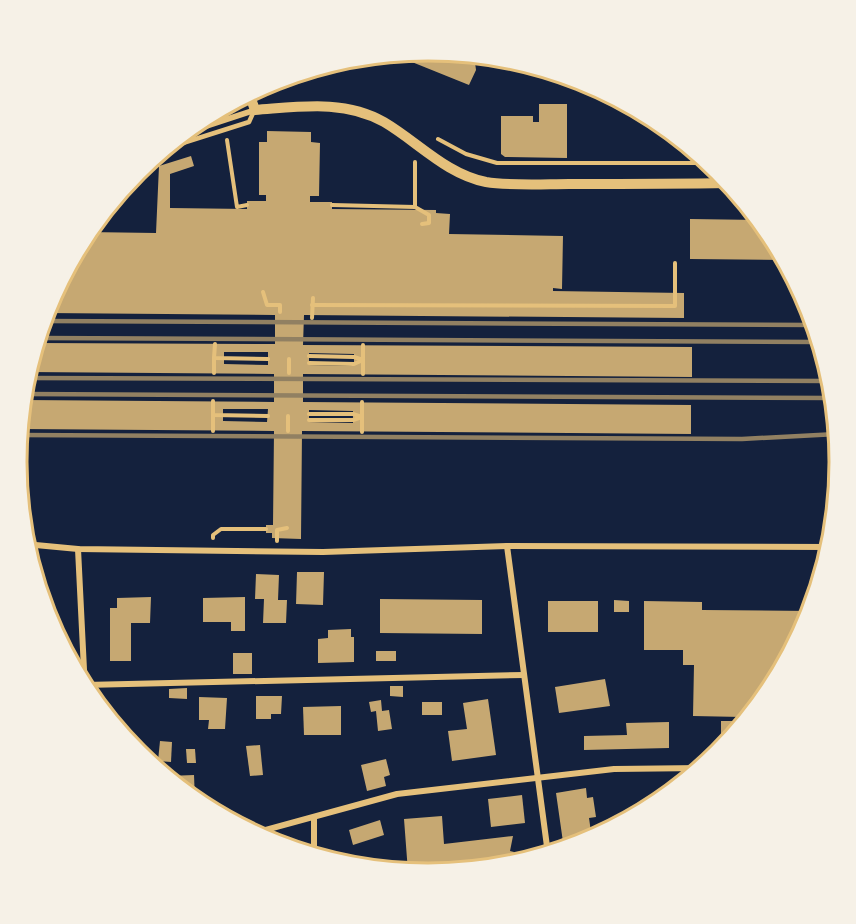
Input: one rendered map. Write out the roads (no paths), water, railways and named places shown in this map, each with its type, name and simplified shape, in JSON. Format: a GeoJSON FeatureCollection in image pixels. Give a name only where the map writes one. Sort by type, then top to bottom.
{"type":"FeatureCollection","features":[{"type":"Feature","properties":{"kind":"street"},"geometry":{"type":"LineString","coordinates":[[252,102],[255,111]]}},
{"type":"Feature","properties":{"kind":"street"},"geometry":{"type":"LineString","coordinates":[[213,124],[255,111],[298,106],[324,106],[354,110],[383,122],[445,165],[487,182],[716,183]]}},
{"type":"Feature","properties":{"kind":"street"},"geometry":{"type":"LineString","coordinates":[[36,545],[78,549],[323,552],[507,546],[819,547]]}},
{"type":"Feature","properties":{"kind":"street"},"geometry":{"type":"LineString","coordinates":[[507,546],[547,845]]}},
{"type":"Feature","properties":{"kind":"street"},"geometry":{"type":"LineString","coordinates":[[78,549],[84,667]]}},
{"type":"Feature","properties":{"kind":"street"},"geometry":{"type":"LineString","coordinates":[[96,687],[524,675]]}},
{"type":"Feature","properties":{"kind":"street"},"geometry":{"type":"LineString","coordinates":[[269,829],[397,794],[614,769],[686,768]]}},
{"type":"Feature","properties":{"kind":"street"},"geometry":{"type":"LineString","coordinates":[[314,818],[314,846]]}},
{"type":"Feature","properties":{"kind":"lane"},"geometry":{"type":"LineString","coordinates":[[187,142],[249,122],[255,111]]}},
{"type":"Feature","properties":{"kind":"railway"},"geometry":{"type":"LineString","coordinates":[[53,321],[805,325]]}},
{"type":"Feature","properties":{"kind":"railway"},"geometry":{"type":"LineString","coordinates":[[47,338],[811,342]]}},
{"type":"Feature","properties":{"kind":"railway"},"geometry":{"type":"LineString","coordinates":[[36,378],[820,381]]}},
{"type":"Feature","properties":{"kind":"railway"},"geometry":{"type":"LineString","coordinates":[[33,394],[824,398]]}},
{"type":"Feature","properties":{"kind":"railway"},"geometry":{"type":"LineString","coordinates":[[28,435],[742,439],[828,434]]}}]}
